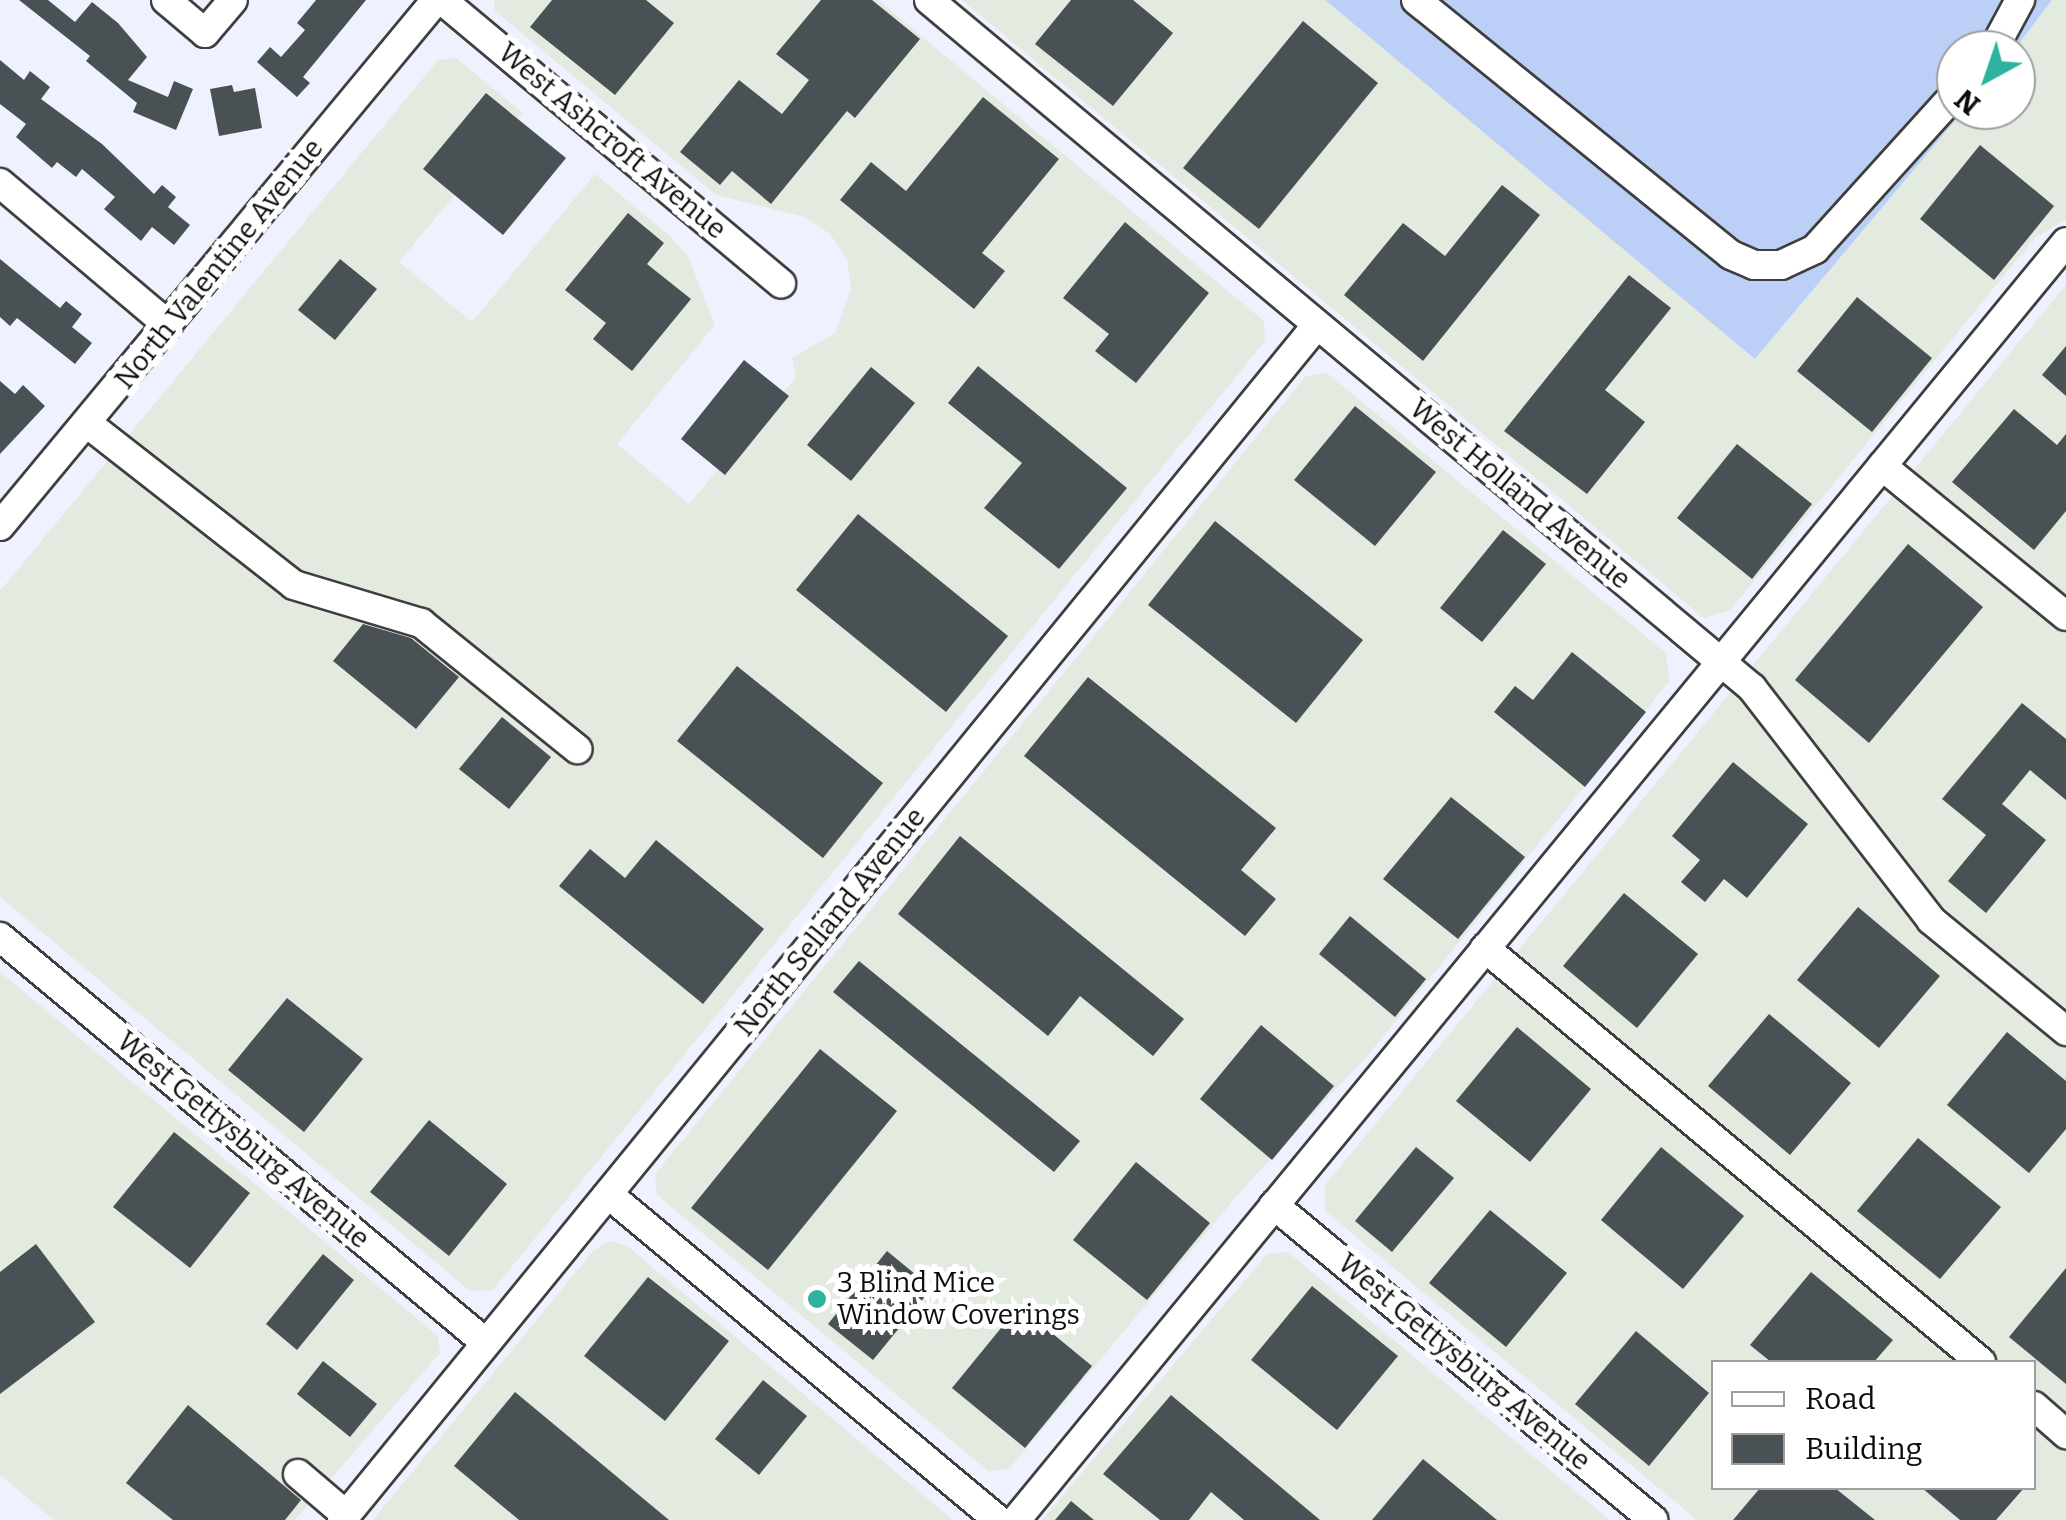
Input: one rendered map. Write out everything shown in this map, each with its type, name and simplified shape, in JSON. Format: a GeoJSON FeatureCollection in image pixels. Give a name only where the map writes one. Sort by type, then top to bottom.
{"type":"FeatureCollection","features":[{"type":"Feature","properties":{"kind":"street"},"geometry":{"type":"LineString","coordinates":[[166,0],[205,33],[232,0]]}},
{"type":"Feature","properties":{"kind":"street","name":"West Ashcroft Avenue"},"geometry":{"type":"LineString","coordinates":[[439,0],[781,282]]}},
{"type":"Feature","properties":{"kind":"street","name":"North Valentine Avenue"},"geometry":{"type":"LineString","coordinates":[[3,516],[88,424],[439,0]]}},
{"type":"Feature","properties":{"kind":"street","name":"West Holland Avenue"},"geometry":{"type":"LineString","coordinates":[[929,0],[1720,662],[1778,717],[1931,920],[2066,1031]]}},
{"type":"Feature","properties":{"kind":"street"},"geometry":{"type":"LineString","coordinates":[[1416,0],[1730,256],[1754,265],[1781,265],[1815,248],[1936,115]]}},
{"type":"Feature","properties":{"kind":"street"},"geometry":{"type":"LineString","coordinates":[[2004,30],[2020,0]]}},
{"type":"Feature","properties":{"kind":"street"},"geometry":{"type":"LineString","coordinates":[[0,183],[168,325]]}},
{"type":"Feature","properties":{"kind":"street"},"geometry":{"type":"LineString","coordinates":[[1016,1520],[2066,242]]}},
{"type":"Feature","properties":{"kind":"street","name":"North Selland Avenue"},"geometry":{"type":"LineString","coordinates":[[344,1518],[1317,325]]}},
{"type":"Feature","properties":{"kind":"street"},"geometry":{"type":"LineString","coordinates":[[88,424],[294,585],[422,623],[578,749]]}},
{"type":"Feature","properties":{"kind":"street"},"geometry":{"type":"LineString","coordinates":[[1882,466],[2066,616]]}},
{"type":"Feature","properties":{"kind":"street","name":"West Gettysburg Avenue"},"geometry":{"type":"LineString","coordinates":[[0,937],[486,1344]]}},
{"type":"Feature","properties":{"kind":"street"},"geometry":{"type":"LineString","coordinates":[[1485,948],[1979,1360]]}},
{"type":"Feature","properties":{"kind":"street"},"geometry":{"type":"LineString","coordinates":[[608,1194],[998,1520]]}},
{"type":"Feature","properties":{"kind":"street","name":"West Gettysburg Avenue"},"geometry":{"type":"LineString","coordinates":[[1274,1205],[1653,1520]]}},
{"type":"Feature","properties":{"kind":"street"},"geometry":{"type":"LineString","coordinates":[[2036,1408],[2066,1434]]}},
{"type":"Feature","properties":{"kind":"street"},"geometry":{"type":"LineString","coordinates":[[298,1474],[344,1518]]}},
{"type":"Feature","properties":{"kind":"shaded area"},"geometry":{"type":"Polygon","coordinates":[[[494,0],[878,0],[1264,321],[1265,341],[493,1290],[470,1291],[0,897],[0,591],[438,60],[456,58],[523,113],[399,262],[472,322],[595,174],[668,234],[688,256],[715,325],[617,444],[689,504],[796,377],[792,358],[835,333],[851,289],[847,259],[830,234],[805,217],[716,195],[495,11],[494,0]]]}},
{"type":"Feature","properties":{"kind":"shaded area"},"geometry":{"type":"Polygon","coordinates":[[[962,0],[1325,0],[1755,359],[1947,130],[2036,130],[2036,30],[2029,30],[2052,0],[2066,0],[2066,219],[2035,238],[1730,610],[1704,618],[962,0]]]}},
{"type":"Feature","properties":{"kind":"shaded area"},"geometry":{"type":"Polygon","coordinates":[[[2066,285],[2066,1520],[1697,1520],[1325,1211],[1325,1185],[2066,285]]]}},
{"type":"Feature","properties":{"kind":"shaded area"},"geometry":{"type":"Polygon","coordinates":[[[1327,373],[1665,652],[1670,680],[1369,1054],[1241,1191],[1009,1469],[988,1471],[657,1195],[655,1174],[1306,376],[1327,373]]]}},
{"type":"Feature","properties":{"kind":"shaded area"},"geometry":{"type":"Polygon","coordinates":[[[0,972],[438,1336],[440,1353],[295,1520],[54,1520],[0,1475],[0,972]]]}},
{"type":"Feature","properties":{"kind":"shaded area"},"geometry":{"type":"Polygon","coordinates":[[[609,1241],[626,1245],[953,1520],[373,1520],[593,1251],[609,1241]]]}},
{"type":"Feature","properties":{"kind":"shaded area"},"geometry":{"type":"Polygon","coordinates":[[[1288,1252],[1610,1520],[1042,1520],[1267,1254],[1288,1252]]]}},
{"type":"Feature","properties":{"kind":"sand"},"geometry":{"type":"Polygon","coordinates":[[[1325,0],[2052,0],[2029,30],[1936,30],[1936,130],[1947,130],[1755,359],[1325,0]]]}},
{"type":"Feature","properties":{"kind":"building"},"geometry":{"type":"Polygon","coordinates":[[[19,0],[48,0],[75,22],[92,2],[118,23],[147,57],[128,80],[168,97],[174,81],[193,89],[176,130],[133,112],[137,103],[86,61],[90,56],[19,0]]]}},
{"type":"Feature","properties":{"kind":"building"},"geometry":{"type":"Polygon","coordinates":[[[316,0],[366,0],[303,77],[310,83],[297,97],[257,62],[270,47],[281,57],[305,30],[297,23],[316,0]]]}},
{"type":"Feature","properties":{"kind":"building"},"geometry":{"type":"Polygon","coordinates":[[[552,0],[646,0],[674,23],[615,95],[530,27],[552,0]]]}},
{"type":"Feature","properties":{"kind":"building"},"geometry":{"type":"Polygon","coordinates":[[[821,0],[872,0],[920,39],[855,118],[847,111],[771,204],[732,171],[720,185],[680,152],[739,80],[782,114],[809,80],[776,54],[821,0]]]}},
{"type":"Feature","properties":{"kind":"building"},"geometry":{"type":"Polygon","coordinates":[[[1071,0],[1133,0],[1173,33],[1113,106],[1035,44],[1071,0]]]}},
{"type":"Feature","properties":{"kind":"building"},"geometry":{"type":"Polygon","coordinates":[[[1303,21],[1378,83],[1259,229],[1183,168],[1303,21]]]}},
{"type":"Feature","properties":{"kind":"building"},"geometry":{"type":"Polygon","coordinates":[[[0,60],[24,80],[30,71],[50,87],[41,99],[102,144],[154,194],[162,185],[176,197],[168,207],[190,225],[174,245],[152,227],[141,241],[104,209],[115,197],[82,169],[76,177],[57,162],[52,168],[16,137],[26,124],[0,104],[0,60]]]}},
{"type":"Feature","properties":{"kind":"building"},"geometry":{"type":"Polygon","coordinates":[[[232,85],[234,92],[255,88],[262,128],[219,136],[210,89],[232,85]]]}},
{"type":"Feature","properties":{"kind":"building"},"geometry":{"type":"Polygon","coordinates":[[[486,93],[566,158],[503,235],[423,169],[486,93]]]}},
{"type":"Feature","properties":{"kind":"building"},"geometry":{"type":"Polygon","coordinates":[[[983,97],[1059,159],[982,253],[1005,271],[974,309],[840,200],[871,162],[906,191],[983,97]]]}},
{"type":"Feature","properties":{"kind":"building"},"geometry":{"type":"Polygon","coordinates":[[[1980,145],[2054,206],[1994,280],[1920,219],[1980,145]]]}},
{"type":"Feature","properties":{"kind":"building"},"geometry":{"type":"Polygon","coordinates":[[[1502,185],[1540,215],[1423,361],[1344,295],[1403,223],[1445,256],[1502,185]]]}},
{"type":"Feature","properties":{"kind":"building"},"geometry":{"type":"Polygon","coordinates":[[[628,213],[664,243],[647,264],[691,299],[632,371],[593,339],[606,323],[565,290],[628,213]]]}},
{"type":"Feature","properties":{"kind":"building"},"geometry":{"type":"Polygon","coordinates":[[[1125,222],[1209,293],[1136,383],[1095,351],[1109,334],[1063,298],[1125,222]]]}},
{"type":"Feature","properties":{"kind":"building"},"geometry":{"type":"Polygon","coordinates":[[[0,259],[60,308],[66,301],[82,314],[72,327],[92,343],[75,364],[17,318],[10,326],[0,317],[0,259]]]}},
{"type":"Feature","properties":{"kind":"building"},"geometry":{"type":"Polygon","coordinates":[[[340,259],[377,289],[335,340],[298,310],[340,259]]]}},
{"type":"Feature","properties":{"kind":"building"},"geometry":{"type":"Polygon","coordinates":[[[1629,275],[1671,308],[1605,390],[1645,422],[1587,494],[1504,431],[1629,275]]]}},
{"type":"Feature","properties":{"kind":"building"},"geometry":{"type":"Polygon","coordinates":[[[1857,297],[1932,358],[1872,432],[1797,371],[1857,297]]]}},
{"type":"Feature","properties":{"kind":"building"},"geometry":{"type":"Polygon","coordinates":[[[2066,346],[2066,396],[2042,375],[2066,346]]]}},
{"type":"Feature","properties":{"kind":"building"},"geometry":{"type":"Polygon","coordinates":[[[744,360],[789,396],[725,475],[681,439],[744,360]]]}},
{"type":"Feature","properties":{"kind":"building"},"geometry":{"type":"Polygon","coordinates":[[[978,366],[1127,488],[1059,569],[984,508],[1022,463],[948,403],[978,366]]]}},
{"type":"Feature","properties":{"kind":"building"},"geometry":{"type":"Polygon","coordinates":[[[871,367],[915,403],[851,481],[807,445],[871,367]]]}},
{"type":"Feature","properties":{"kind":"building"},"geometry":{"type":"Polygon","coordinates":[[[0,381],[15,394],[23,385],[45,406],[0,454],[0,381]]]}},
{"type":"Feature","properties":{"kind":"building"},"geometry":{"type":"Polygon","coordinates":[[[1355,406],[1436,472],[1375,546],[1294,480],[1355,406]]]}},
{"type":"Feature","properties":{"kind":"building"},"geometry":{"type":"Polygon","coordinates":[[[2014,409],[2057,445],[2066,434],[2066,511],[2034,550],[1952,482],[2014,409]]]}},
{"type":"Feature","properties":{"kind":"building"},"geometry":{"type":"Polygon","coordinates":[[[1737,444],[1812,504],[1752,579],[1677,518],[1737,444]]]}},
{"type":"Feature","properties":{"kind":"building"},"geometry":{"type":"Polygon","coordinates":[[[858,514],[1008,636],[946,712],[796,590],[858,514]]]}},
{"type":"Feature","properties":{"kind":"building"},"geometry":{"type":"Polygon","coordinates":[[[1215,521],[1363,640],[1296,723],[1148,605],[1215,521]]]}},
{"type":"Feature","properties":{"kind":"building"},"geometry":{"type":"Polygon","coordinates":[[[1503,530],[1546,564],[1482,642],[1440,608],[1503,530]]]}},
{"type":"Feature","properties":{"kind":"building"},"geometry":{"type":"Polygon","coordinates":[[[1908,544],[1983,607],[1869,743],[1795,680],[1908,544]]]}},
{"type":"Feature","properties":{"kind":"building"},"geometry":{"type":"Polygon","coordinates":[[[363,624],[411,638],[459,677],[416,729],[333,661],[363,624]]]}},
{"type":"Feature","properties":{"kind":"building"},"geometry":{"type":"Polygon","coordinates":[[[1572,652],[1646,712],[1585,787],[1494,712],[1515,686],[1533,700],[1572,652]]]}},
{"type":"Feature","properties":{"kind":"building"},"geometry":{"type":"Polygon","coordinates":[[[737,666],[883,783],[823,858],[677,741],[737,666]]]}},
{"type":"Feature","properties":{"kind":"building"},"geometry":{"type":"Polygon","coordinates":[[[1088,677],[1276,828],[1241,870],[1276,899],[1245,936],[1024,756],[1088,677]]]}},
{"type":"Feature","properties":{"kind":"building"},"geometry":{"type":"Polygon","coordinates":[[[2022,703],[2066,739],[2066,800],[2030,770],[2002,804],[2046,840],[1986,913],[1948,881],[1986,835],[1942,799],[2022,703]]]}},
{"type":"Feature","properties":{"kind":"building"},"geometry":{"type":"Polygon","coordinates":[[[502,717],[551,757],[509,809],[459,769],[502,717]]]}},
{"type":"Feature","properties":{"kind":"building"},"geometry":{"type":"Polygon","coordinates":[[[1733,762],[1808,824],[1747,898],[1724,879],[1705,902],[1681,882],[1700,860],[1672,836],[1733,762]]]}},
{"type":"Feature","properties":{"kind":"building"},"geometry":{"type":"Polygon","coordinates":[[[1451,797],[1525,857],[1458,939],[1383,879],[1451,797]]]}},
{"type":"Feature","properties":{"kind":"building"},"geometry":{"type":"Polygon","coordinates":[[[960,836],[1184,1019],[1153,1056],[1080,996],[1048,1036],[898,914],[960,836]]]}},
{"type":"Feature","properties":{"kind":"building"},"geometry":{"type":"Polygon","coordinates":[[[656,840],[764,929],[703,1004],[559,886],[590,849],[625,878],[656,840]]]}},
{"type":"Feature","properties":{"kind":"building"},"geometry":{"type":"Polygon","coordinates":[[[1624,893],[1698,954],[1637,1028],[1563,966],[1624,893]]]}},
{"type":"Feature","properties":{"kind":"building"},"geometry":{"type":"Polygon","coordinates":[[[1858,907],[1940,976],[1879,1048],[1797,980],[1858,907]]]}},
{"type":"Feature","properties":{"kind":"building"},"geometry":{"type":"Polygon","coordinates":[[[1350,916],[1426,979],[1395,1017],[1319,954],[1350,916]]]}},
{"type":"Feature","properties":{"kind":"building"},"geometry":{"type":"Polygon","coordinates":[[[859,961],[1080,1141],[1054,1172],[833,992],[859,961]]]}},
{"type":"Feature","properties":{"kind":"building"},"geometry":{"type":"Polygon","coordinates":[[[287,998],[363,1059],[304,1132],[228,1070],[287,998]]]}},
{"type":"Feature","properties":{"kind":"building"},"geometry":{"type":"Polygon","coordinates":[[[1769,1014],[1851,1083],[1790,1155],[1708,1086],[1769,1014]]]}},
{"type":"Feature","properties":{"kind":"building"},"geometry":{"type":"Polygon","coordinates":[[[1261,1025],[1334,1086],[1272,1160],[1200,1099],[1261,1025]]]}},
{"type":"Feature","properties":{"kind":"building"},"geometry":{"type":"Polygon","coordinates":[[[1517,1027],[1591,1089],[1530,1162],[1456,1101],[1517,1027]]]}},
{"type":"Feature","properties":{"kind":"building"},"geometry":{"type":"Polygon","coordinates":[[[2007,1032],[2066,1081],[2066,1129],[2029,1173],[1947,1105],[2007,1032]]]}},
{"type":"Feature","properties":{"kind":"building"},"geometry":{"type":"Polygon","coordinates":[[[820,1049],[897,1111],[768,1270],[691,1208],[820,1049]]]}},
{"type":"Feature","properties":{"kind":"building"},"geometry":{"type":"Polygon","coordinates":[[[429,1120],[507,1184],[449,1256],[370,1192],[429,1120]]]}},
{"type":"Feature","properties":{"kind":"building"},"geometry":{"type":"Polygon","coordinates":[[[174,1132],[250,1193],[190,1268],[113,1207],[174,1132]]]}},
{"type":"Feature","properties":{"kind":"building"},"geometry":{"type":"Polygon","coordinates":[[[1918,1138],[2001,1207],[1940,1279],[1857,1211],[1918,1138]]]}},
{"type":"Feature","properties":{"kind":"building"},"geometry":{"type":"Polygon","coordinates":[[[1416,1147],[1454,1178],[1392,1252],[1355,1221],[1416,1147]]]}},
{"type":"Feature","properties":{"kind":"building"},"geometry":{"type":"Polygon","coordinates":[[[1661,1147],[1744,1216],[1683,1289],[1601,1220],[1661,1147]]]}},
{"type":"Feature","properties":{"kind":"building"},"geometry":{"type":"Polygon","coordinates":[[[1136,1162],[1210,1223],[1147,1300],[1073,1240],[1136,1162]]]}},
{"type":"Feature","properties":{"kind":"building"},"geometry":{"type":"Polygon","coordinates":[[[1490,1210],[1567,1273],[1506,1347],[1429,1283],[1490,1210]]]}},
{"type":"Feature","properties":{"kind":"building"},"geometry":{"type":"Polygon","coordinates":[[[36,1244],[95,1322],[0,1394],[0,1272],[36,1244]]]}},
{"type":"Feature","properties":{"kind":"building"},"geometry":{"type":"Polygon","coordinates":[[[887,1251],[932,1288],[873,1360],[828,1324],[887,1251]]]}},
{"type":"Feature","properties":{"kind":"building"},"geometry":{"type":"Polygon","coordinates":[[[323,1254],[354,1280],[297,1350],[266,1324],[323,1254]]]}},
{"type":"Feature","properties":{"kind":"building"},"geometry":{"type":"Polygon","coordinates":[[[2066,1268],[2066,1384],[2009,1337],[2066,1268]]]}},
{"type":"Feature","properties":{"kind":"building"},"geometry":{"type":"Polygon","coordinates":[[[1811,1272],[1893,1340],[1876,1360],[1769,1360],[1750,1345],[1811,1272]]]}},
{"type":"Feature","properties":{"kind":"building"},"geometry":{"type":"Polygon","coordinates":[[[648,1277],[729,1341],[665,1421],[584,1356],[648,1277]]]}},
{"type":"Feature","properties":{"kind":"building"},"geometry":{"type":"Polygon","coordinates":[[[1312,1286],[1398,1356],[1337,1430],[1251,1360],[1312,1286]]]}},
{"type":"Feature","properties":{"kind":"building"},"geometry":{"type":"Polygon","coordinates":[[[1019,1306],[1092,1366],[1025,1448],[952,1388],[1019,1306]]]}},
{"type":"Feature","properties":{"kind":"building"},"geometry":{"type":"Polygon","coordinates":[[[1636,1331],[1709,1393],[1649,1466],[1575,1404],[1636,1331]]]}},
{"type":"Feature","properties":{"kind":"building"},"geometry":{"type":"Polygon","coordinates":[[[323,1361],[377,1404],[350,1437],[297,1394],[323,1361]]]}},
{"type":"Feature","properties":{"kind":"building"},"geometry":{"type":"Polygon","coordinates":[[[763,1380],[807,1416],[759,1475],[715,1439],[763,1380]]]}},
{"type":"Feature","properties":{"kind":"building"},"geometry":{"type":"Polygon","coordinates":[[[515,1392],[669,1520],[519,1520],[454,1466],[515,1392]]]}},
{"type":"Feature","properties":{"kind":"building"},"geometry":{"type":"Polygon","coordinates":[[[1171,1395],[1320,1520],[1244,1520],[1211,1492],[1189,1520],[1160,1520],[1103,1474],[1171,1395]]]}},
{"type":"Feature","properties":{"kind":"building"},"geometry":{"type":"Polygon","coordinates":[[[188,1405],[301,1500],[285,1520],[173,1520],[126,1483],[188,1405]]]}},
{"type":"Feature","properties":{"kind":"building"},"geometry":{"type":"Polygon","coordinates":[[[1423,1459],[1497,1520],[1372,1520],[1423,1459]]]}},
{"type":"Feature","properties":{"kind":"building"},"geometry":{"type":"Polygon","coordinates":[[[1758,1490],[1838,1490],[1875,1520],[1733,1520],[1758,1490]]]}},
{"type":"Feature","properties":{"kind":"building"},"geometry":{"type":"Polygon","coordinates":[[[1924,1490],[2022,1490],[1996,1520],[1960,1520],[1924,1490]]]}},
{"type":"Feature","properties":{"kind":"building"},"geometry":{"type":"Polygon","coordinates":[[[1071,1501],[1094,1520],[1055,1520],[1071,1501]]]}},
{"type":"Feature","properties":{"kind":"place","name":"3 Blind Mice Window Coverings"},"geometry":{"type":"Point","coordinates":[817,1299]}}]}
